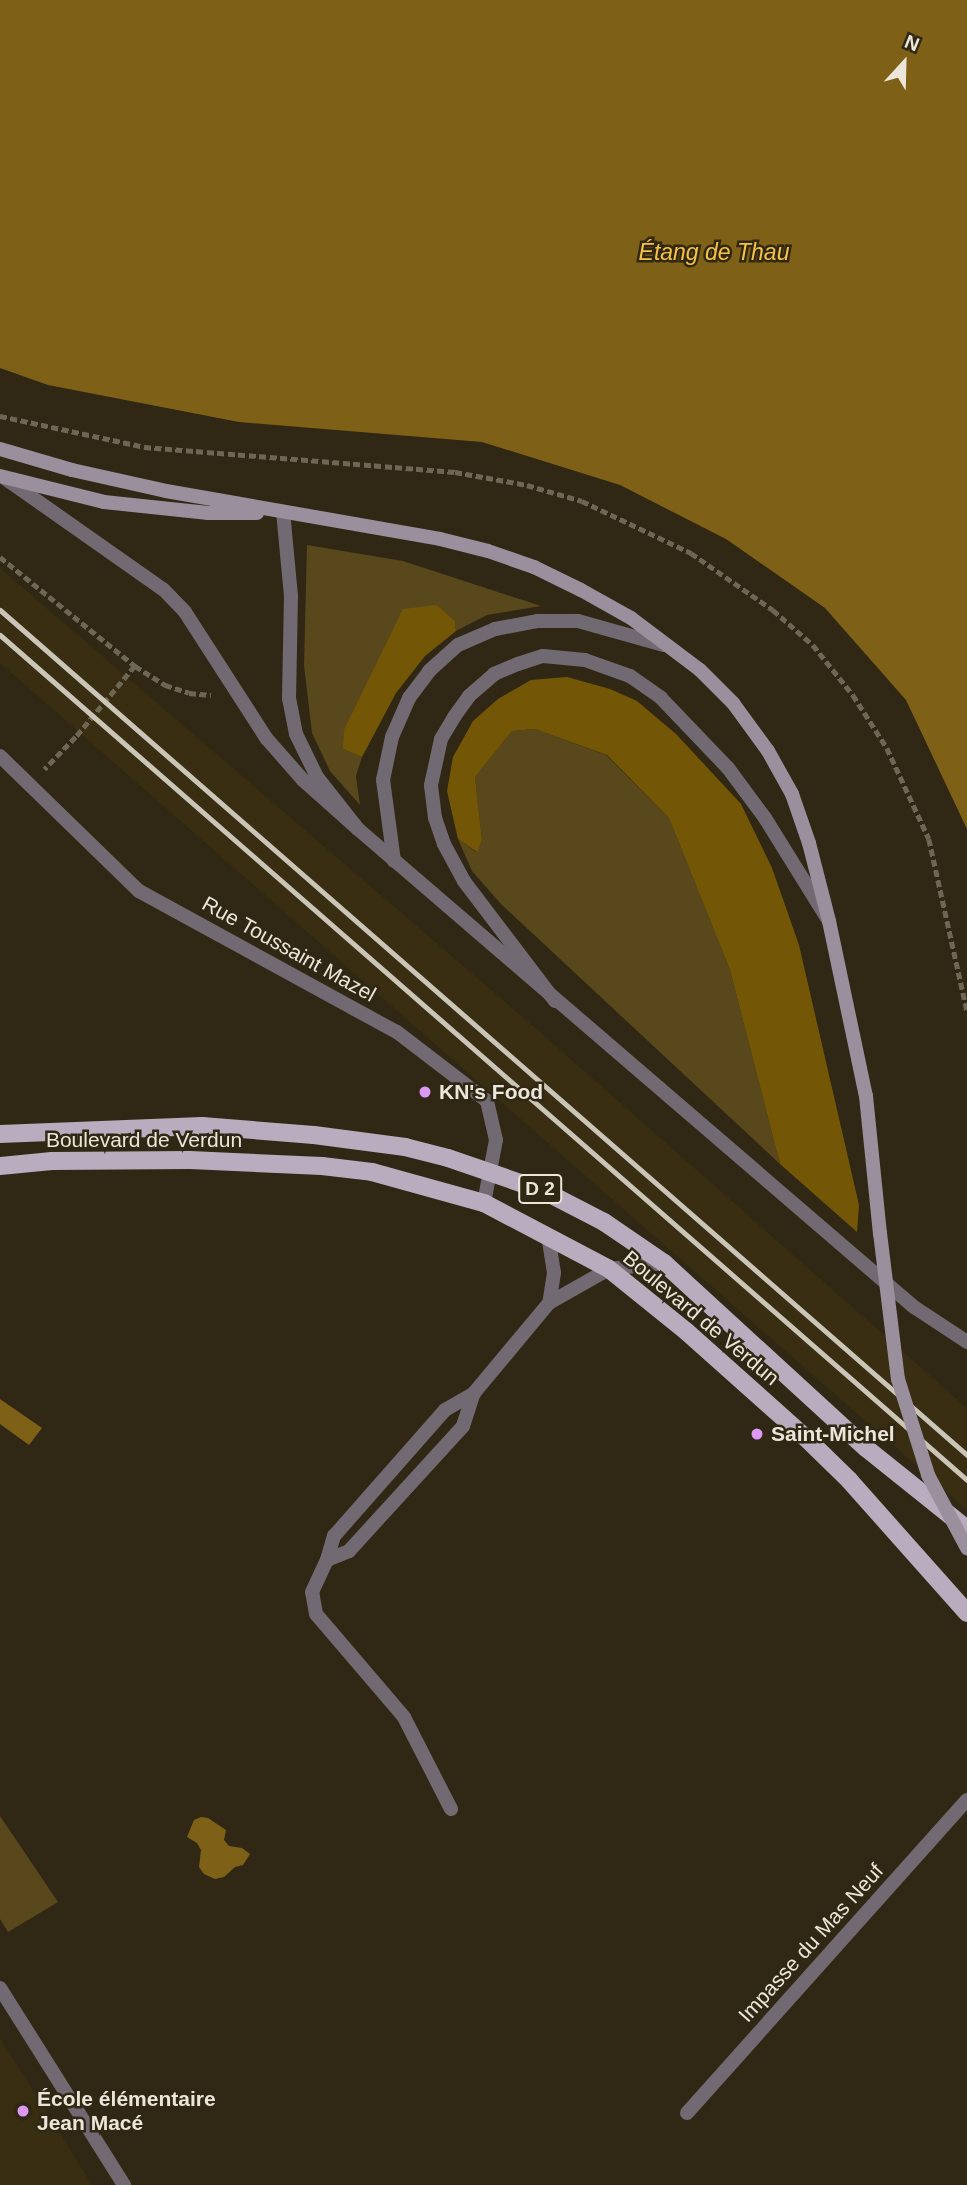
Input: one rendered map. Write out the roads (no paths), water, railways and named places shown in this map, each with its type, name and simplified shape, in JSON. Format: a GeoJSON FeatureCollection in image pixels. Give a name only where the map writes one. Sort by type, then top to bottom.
{"type":"FeatureCollection","features":[{"type":"Feature","properties":{"kind":"main road","name":"Boulevard de Verdun"},"geometry":{"type":"LineString","coordinates":[[0,1134],[202,1126],[314,1135],[405,1147],[491,1171],[544,1191],[604,1222],[664,1263],[866,1448],[967,1529]]}},
{"type":"Feature","properties":{"kind":"main road","name":"Boulevard de Verdun"},"geometry":{"type":"LineString","coordinates":[[0,1166],[52,1161],[190,1160],[323,1166],[372,1172],[484,1203],[609,1269],[687,1332],[849,1480],[967,1613]]}},
{"type":"Feature","properties":{"kind":"street"},"geometry":{"type":"LineString","coordinates":[[0,449],[72,470],[152,488],[440,538],[488,551],[534,567],[631,618],[700,670],[733,703],[768,751],[792,794],[809,843],[829,921],[866,1096],[898,1379],[928,1475],[967,1548]]}},
{"type":"Feature","properties":{"kind":"street"},"geometry":{"type":"LineString","coordinates":[[3,478],[104,502],[208,513],[283,512]]}},
{"type":"Feature","properties":{"kind":"street"},"geometry":{"type":"LineString","coordinates":[[3,478],[164,590],[185,612],[267,738],[303,780],[555,1001],[914,1307],[967,1342]]}},
{"type":"Feature","properties":{"kind":"street"},"geometry":{"type":"LineString","coordinates":[[283,512],[291,596],[289,699],[296,734],[317,777],[358,829]]}},
{"type":"Feature","properties":{"kind":"street"},"geometry":{"type":"LineString","coordinates":[[394,861],[383,780],[392,737],[410,698],[422,680],[458,645],[495,629],[551,621],[578,621],[669,646]]}},
{"type":"Feature","properties":{"kind":"street"},"geometry":{"type":"LineString","coordinates":[[555,1001],[464,881],[444,844],[435,818],[431,785],[441,739],[469,696],[494,674],[531,660],[564,656],[596,663],[630,677],[661,698],[729,768],[765,818],[829,921]]}},
{"type":"Feature","properties":{"kind":"street","name":"Rue Toussaint Mazel"},"geometry":{"type":"LineString","coordinates":[[0,755],[139,891],[397,1032],[487,1101],[496,1140],[484,1203]]}},
{"type":"Feature","properties":{"kind":"street"},"geometry":{"type":"LineString","coordinates":[[548,1235],[554,1273],[549,1303]]}},
{"type":"Feature","properties":{"kind":"street"},"geometry":{"type":"LineString","coordinates":[[451,1810],[404,1717],[316,1614],[312,1592],[327,1560],[334,1536],[444,1410],[474,1392],[549,1303],[609,1269],[664,1263]]}},
{"type":"Feature","properties":{"kind":"street"},"geometry":{"type":"LineString","coordinates":[[327,1560],[349,1551],[463,1426],[474,1392]]}},
{"type":"Feature","properties":{"kind":"street","name":"Impasse du Mas Neuf"},"geometry":{"type":"LineString","coordinates":[[687,2113],[967,1800]]}},
{"type":"Feature","properties":{"kind":"street"},"geometry":{"type":"LineString","coordinates":[[0,1988],[124,2185]]}},
{"type":"Feature","properties":{"kind":"water","name":"Étang de Thau"},"geometry":{"type":"Polygon","coordinates":[[[0,0],[967,0],[967,829],[906,700],[825,608],[726,539],[620,485],[482,442],[239,422],[48,385],[0,368],[0,0]]]}},
{"type":"Feature","properties":{"kind":"water"},"geometry":{"type":"Polygon","coordinates":[[[0,1399],[42,1428],[29,1445],[0,1424],[0,1399]]]}},
{"type":"Feature","properties":{"kind":"water"},"geometry":{"type":"Polygon","coordinates":[[[208,1818],[226,1830],[224,1840],[229,1846],[242,1848],[250,1854],[243,1865],[235,1867],[224,1877],[215,1879],[204,1874],[199,1867],[201,1850],[197,1843],[187,1837],[194,1820],[208,1818]]]}},
{"type":"Feature","properties":{"kind":"railway"},"geometry":{"type":"LineString","coordinates":[[0,610],[967,1455]]}},
{"type":"Feature","properties":{"kind":"railway"},"geometry":{"type":"LineString","coordinates":[[0,635],[967,1480]]}},
{"type":"Feature","properties":{"kind":"place","name":"KN's Food"},"geometry":{"type":"Point","coordinates":[425,1092]}},
{"type":"Feature","properties":{"kind":"place","name":"Saint-Michel"},"geometry":{"type":"Point","coordinates":[757,1434]}},
{"type":"Feature","properties":{"kind":"place","name":"École élémentaire Jean Macé"},"geometry":{"type":"Point","coordinates":[23,2111]}}]}
